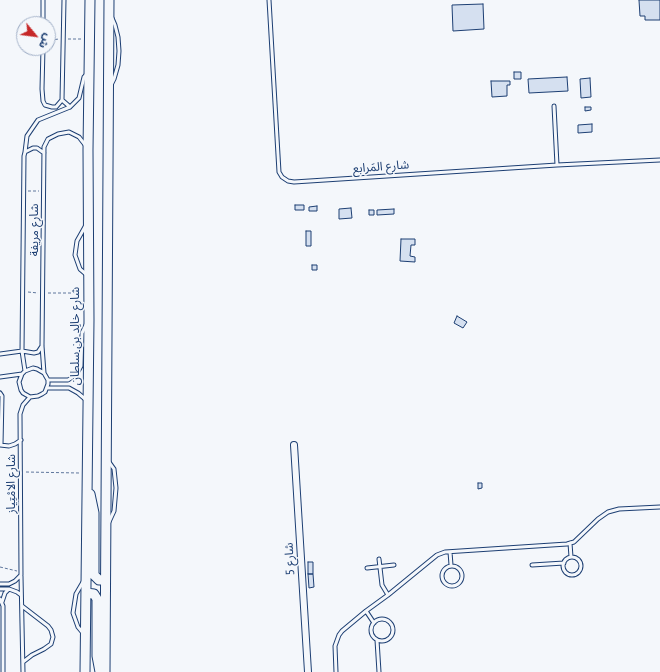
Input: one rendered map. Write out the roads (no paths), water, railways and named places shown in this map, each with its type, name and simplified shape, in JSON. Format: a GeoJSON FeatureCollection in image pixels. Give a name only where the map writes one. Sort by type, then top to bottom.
{"type":"FeatureCollection","features":[{"type":"Feature","properties":{"kind":"main road","name":"شارع خالِد بن سلطان"},"geometry":{"type":"LineString","coordinates":[[85,672],[86,474],[89,320],[88,150],[90,0]]}},
{"type":"Feature","properties":{"kind":"main road"},"geometry":{"type":"LineString","coordinates":[[105,672],[109,0]]}},
{"type":"Feature","properties":{"kind":"main road"},"geometry":{"type":"LineString","coordinates":[[87,487],[92,499],[94,513],[94,575],[99,580],[105,580]]}},
{"type":"Feature","properties":{"kind":"main road"},"geometry":{"type":"LineString","coordinates":[[86,593],[94,594],[97,600],[97,656],[100,672]]}},
{"type":"Feature","properties":{"kind":"street","name":"شارع 5"},"geometry":{"type":"LineString","coordinates":[[294,445],[308,672]]}},
{"type":"Feature","properties":{"kind":"lane"},"geometry":{"type":"LineString","coordinates":[[43,0],[43,16]]}},
{"type":"Feature","properties":{"kind":"lane"},"geometry":{"type":"LineString","coordinates":[[43,56],[43,102],[52,107],[56,107],[62,100],[64,0]]}},
{"type":"Feature","properties":{"kind":"lane","name":"شارع المَرابع"},"geometry":{"type":"LineString","coordinates":[[269,0],[279,172],[282,177],[288,181],[660,160]]}},
{"type":"Feature","properties":{"kind":"lane"},"geometry":{"type":"LineString","coordinates":[[0,377],[24,373],[33,368],[44,373],[48,380],[47,388],[42,394],[30,397],[23,393],[19,382],[24,373],[22,351],[24,191],[27,136],[38,120],[70,107],[79,98],[84,78],[89,72]]}},
{"type":"Feature","properties":{"kind":"lane"},"geometry":{"type":"LineString","coordinates":[[62,100],[70,107]]}},
{"type":"Feature","properties":{"kind":"lane"},"geometry":{"type":"LineString","coordinates":[[554,106],[557,165]]}},
{"type":"Feature","properties":{"kind":"lane","name":"شارع مريفة"},"geometry":{"type":"LineString","coordinates":[[44,373],[42,346],[45,143],[48,139],[58,134],[70,132],[79,137],[88,150]]}},
{"type":"Feature","properties":{"kind":"lane"},"geometry":{"type":"LineString","coordinates":[[25,152],[33,148],[37,148],[44,153]]}},
{"type":"Feature","properties":{"kind":"lane"},"geometry":{"type":"LineString","coordinates":[[48,380],[68,380],[76,376],[81,366],[82,333],[89,320]]}},
{"type":"Feature","properties":{"kind":"lane"},"geometry":{"type":"LineString","coordinates":[[0,356],[22,351],[34,353],[38,352],[42,346]]}},
{"type":"Feature","properties":{"kind":"lane"},"geometry":{"type":"LineString","coordinates":[[47,388],[69,388],[87,400]]}},
{"type":"Feature","properties":{"kind":"lane"},"geometry":{"type":"LineString","coordinates":[[0,394],[2,396],[1,445],[9,446],[21,440]]}},
{"type":"Feature","properties":{"kind":"lane","name":"شارع الامْتِياز"},"geometry":{"type":"LineString","coordinates":[[23,672],[20,414],[23,405],[30,397]]}},
{"type":"Feature","properties":{"kind":"lane"},"geometry":{"type":"LineString","coordinates":[[336,672],[335,646],[338,635],[437,555],[450,552],[570,543],[608,512],[619,509],[660,507]]}},
{"type":"Feature","properties":{"kind":"lane"},"geometry":{"type":"LineString","coordinates":[[570,543],[571,557]]}},
{"type":"Feature","properties":{"kind":"lane"},"geometry":{"type":"LineString","coordinates":[[450,552],[451,565]]}},
{"type":"Feature","properties":{"kind":"lane"},"geometry":{"type":"LineString","coordinates":[[571,557],[579,560],[581,564],[578,573],[574,575],[566,572],[564,568],[565,560],[571,557]]}},
{"type":"Feature","properties":{"kind":"lane"},"geometry":{"type":"LineString","coordinates":[[379,558],[382,585],[388,595]]}},
{"type":"Feature","properties":{"kind":"lane"},"geometry":{"type":"LineString","coordinates":[[532,565],[564,564]]}},
{"type":"Feature","properties":{"kind":"lane"},"geometry":{"type":"LineString","coordinates":[[367,568],[394,565]]}},
{"type":"Feature","properties":{"kind":"lane"},"geometry":{"type":"LineString","coordinates":[[451,565],[460,569],[462,579],[455,586],[450,587],[445,585],[441,576],[442,571],[451,565]]}},
{"type":"Feature","properties":{"kind":"lane"},"geometry":{"type":"LineString","coordinates":[[0,584],[9,584],[15,581],[21,574]]}},
{"type":"Feature","properties":{"kind":"lane"},"geometry":{"type":"LineString","coordinates":[[85,635],[78,627],[73,613],[76,594],[86,577]]}},
{"type":"Feature","properties":{"kind":"lane"},"geometry":{"type":"LineString","coordinates":[[0,589],[9,589],[21,595]]}},
{"type":"Feature","properties":{"kind":"lane"},"geometry":{"type":"LineString","coordinates":[[3,672],[1,601],[9,589]]}},
{"type":"Feature","properties":{"kind":"lane"},"geometry":{"type":"LineString","coordinates":[[22,606],[35,618],[48,626],[53,637],[51,644],[23,662]]}},
{"type":"Feature","properties":{"kind":"lane"},"geometry":{"type":"LineString","coordinates":[[366,611],[374,623]]}},
{"type":"Feature","properties":{"kind":"lane"},"geometry":{"type":"LineString","coordinates":[[377,640],[382,641],[391,636],[393,631],[389,622],[379,620],[374,623],[372,627],[371,632],[377,640],[379,672]]}}]}
